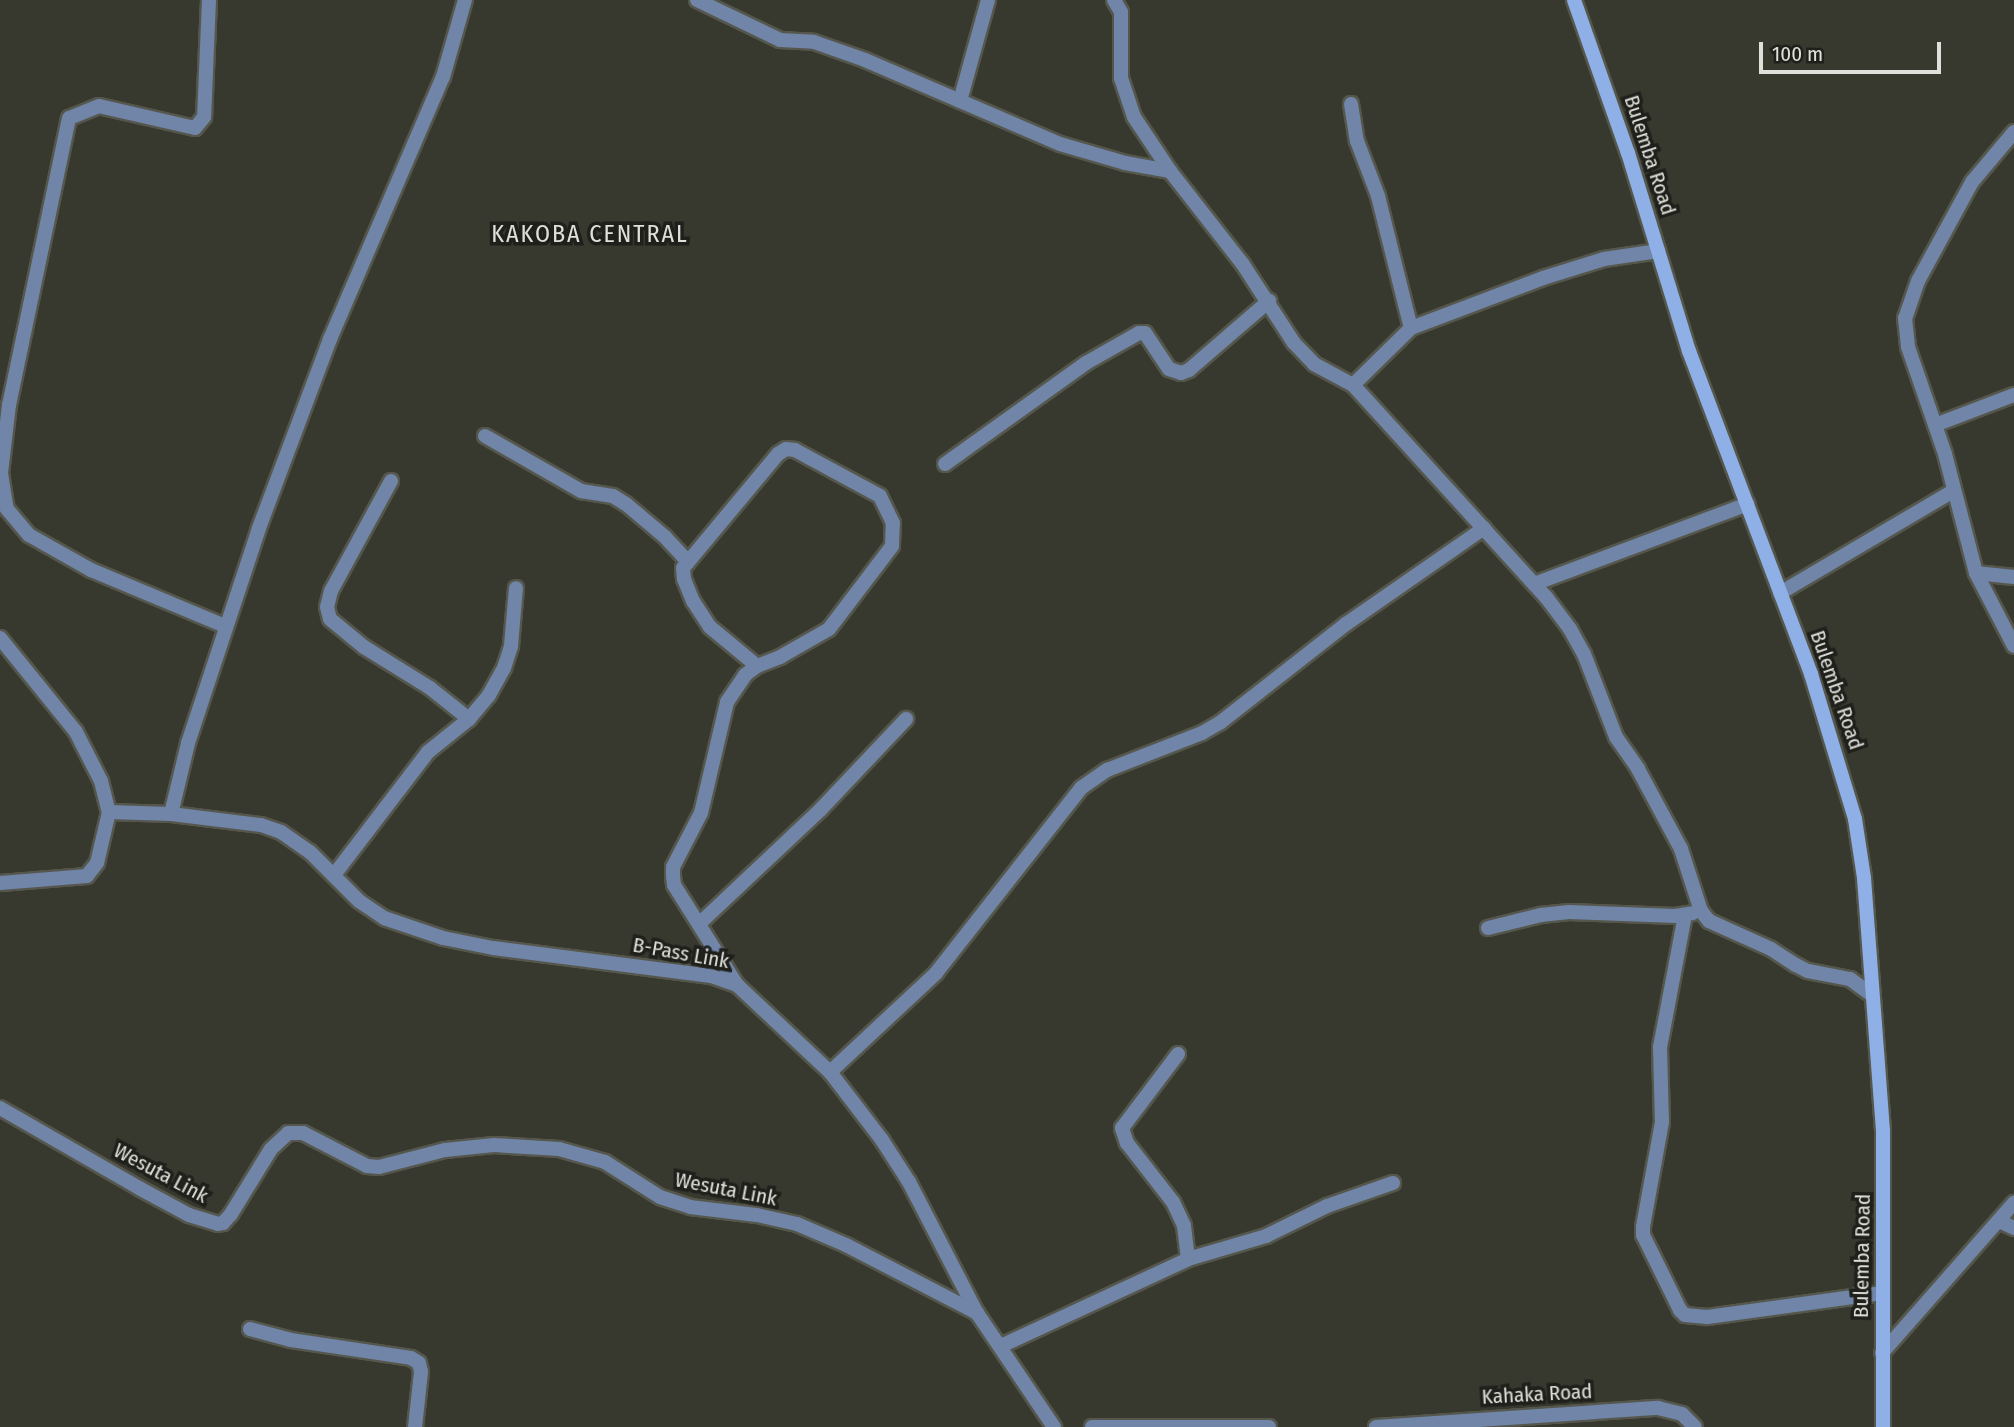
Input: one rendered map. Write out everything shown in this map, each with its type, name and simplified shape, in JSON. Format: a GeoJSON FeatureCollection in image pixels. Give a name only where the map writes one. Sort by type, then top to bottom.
{"type":"FeatureCollection","features":[{"type":"Feature","properties":{"kind":"main road","name":"Bulemba Road"},"geometry":{"type":"LineString","coordinates":[[1574,0],[1689,351],[1811,674],[1855,819],[1864,878],[1883,1130],[1883,1427]]}},
{"type":"Feature","properties":{"kind":"street"},"geometry":{"type":"LineString","coordinates":[[209,0],[204,117],[195,128],[99,106],[69,118],[9,405],[1,473],[7,509],[29,535],[91,570],[225,626]]}},
{"type":"Feature","properties":{"kind":"street"},"geometry":{"type":"LineString","coordinates":[[170,814],[188,743],[225,626],[330,339],[443,77],[466,0]]}},
{"type":"Feature","properties":{"kind":"street"},"geometry":{"type":"LineString","coordinates":[[697,0],[780,40],[827,47],[960,100],[1060,144],[1125,163],[1170,171]]}},
{"type":"Feature","properties":{"kind":"street"},"geometry":{"type":"LineString","coordinates":[[960,100],[988,0]]}},
{"type":"Feature","properties":{"kind":"street"},"geometry":{"type":"LineString","coordinates":[[1114,0],[1121,12],[1121,78],[1134,117],[1170,171],[1191,193],[1269,301],[1294,343],[1314,364],[1353,384],[1534,584],[1570,629],[1584,654],[1616,737],[1638,769],[1681,849],[1701,911],[1709,921],[1771,949],[1796,965],[1850,979],[1871,994]]}},
{"type":"Feature","properties":{"kind":"street"},"geometry":{"type":"LineString","coordinates":[[1351,104],[1357,141],[1378,196],[1411,328]]}},
{"type":"Feature","properties":{"kind":"street"},"geometry":{"type":"LineString","coordinates":[[2014,132],[1972,182],[1907,306],[1905,318],[1908,347],[1935,425],[1976,573],[2014,646]]}},
{"type":"Feature","properties":{"kind":"street"},"geometry":{"type":"LineString","coordinates":[[1353,384],[1411,328],[1543,278],[1604,259],[1658,251]]}},
{"type":"Feature","properties":{"kind":"street"},"geometry":{"type":"LineString","coordinates":[[945,464],[1086,363],[1139,333],[1145,333],[1168,369],[1181,373],[1189,370],[1269,301]]}},
{"type":"Feature","properties":{"kind":"street"},"geometry":{"type":"LineString","coordinates":[[1935,425],[2014,395]]}},
{"type":"Feature","properties":{"kind":"street"},"geometry":{"type":"LineString","coordinates":[[485,436],[581,491],[619,500],[666,537],[688,562]]}},
{"type":"Feature","properties":{"kind":"street"},"geometry":{"type":"LineString","coordinates":[[737,985],[674,885],[673,867],[701,813],[727,702],[746,675],[757,666],[780,657],[829,629],[892,547],[893,523],[880,496],[795,450],[786,449],[683,568],[684,579],[693,601],[710,627],[757,666]]}},
{"type":"Feature","properties":{"kind":"street"},"geometry":{"type":"LineString","coordinates":[[391,481],[331,591],[327,607],[330,619],[364,647],[430,688],[469,719]]}},
{"type":"Feature","properties":{"kind":"street"},"geometry":{"type":"LineString","coordinates":[[1780,593],[1953,491]]}},
{"type":"Feature","properties":{"kind":"street"},"geometry":{"type":"LineString","coordinates":[[1534,584],[1748,504]]}},
{"type":"Feature","properties":{"kind":"street"},"geometry":{"type":"LineString","coordinates":[[830,1072],[936,973],[1080,788],[1107,770],[1202,733],[1221,722],[1346,624],[1484,528]]}},
{"type":"Feature","properties":{"kind":"street"},"geometry":{"type":"LineString","coordinates":[[1976,573],[2014,577]]}},
{"type":"Feature","properties":{"kind":"street"},"geometry":{"type":"LineString","coordinates":[[334,875],[428,752],[469,719],[489,695],[504,668],[511,646],[516,589]]}},
{"type":"Feature","properties":{"kind":"street"},"geometry":{"type":"LineString","coordinates":[[0,638],[76,732],[101,781],[109,812],[97,863],[87,876],[0,883]]}},
{"type":"Feature","properties":{"kind":"street"},"geometry":{"type":"LineString","coordinates":[[699,924],[821,809],[906,719]]}},
{"type":"Feature","properties":{"kind":"street","name":"B-Pass Link"},"geometry":{"type":"LineString","coordinates":[[109,812],[170,814],[261,825],[281,832],[334,875],[359,901],[384,918],[443,939],[711,976],[737,985],[830,1072],[909,1182],[977,1313],[1055,1427]]}},
{"type":"Feature","properties":{"kind":"street"},"geometry":{"type":"LineString","coordinates":[[1488,928],[1541,915],[1569,912],[1685,915],[1701,911]]}},
{"type":"Feature","properties":{"kind":"street"},"geometry":{"type":"LineString","coordinates":[[1685,915],[1660,1047],[1662,1122],[1643,1227],[1643,1235],[1680,1310],[1685,1315],[1707,1317],[1882,1293]]}},
{"type":"Feature","properties":{"kind":"street"},"geometry":{"type":"LineString","coordinates":[[1178,1054],[1122,1128],[1127,1143],[1177,1209],[1184,1226],[1188,1259]]}},
{"type":"Feature","properties":{"kind":"street","name":"Wesuta Link"},"geometry":{"type":"LineString","coordinates":[[0,1108],[139,1188],[190,1215],[218,1224],[231,1214],[271,1149],[288,1133],[303,1133],[367,1166],[379,1167],[445,1150],[494,1145],[559,1149],[605,1162],[660,1197],[690,1207],[757,1215],[797,1224],[846,1245],[977,1313]]}},
{"type":"Feature","properties":{"kind":"street"},"geometry":{"type":"LineString","coordinates":[[1001,1346],[1188,1259],[1266,1236],[1327,1206],[1393,1183]]}},
{"type":"Feature","properties":{"kind":"street"},"geometry":{"type":"LineString","coordinates":[[1882,1353],[2014,1203]]}},
{"type":"Feature","properties":{"kind":"street"},"geometry":{"type":"LineString","coordinates":[[1999,1221],[2014,1228]]}},
{"type":"Feature","properties":{"kind":"street"},"geometry":{"type":"LineString","coordinates":[[250,1329],[303,1343],[411,1358],[419,1363],[421,1372],[415,1427]]}},
{"type":"Feature","properties":{"kind":"street","name":"Kahaka Road"},"geometry":{"type":"LineString","coordinates":[[1376,1427],[1658,1408],[1682,1414],[1695,1427]]}},
{"type":"Feature","properties":{"kind":"street"},"geometry":{"type":"LineString","coordinates":[[1092,1427],[1269,1427]]}},
{"type":"Feature","properties":{"kind":"district","name":"KAKOBA CENTRAL"},"geometry":{"type":"Point","coordinates":[590,235]}}]}
